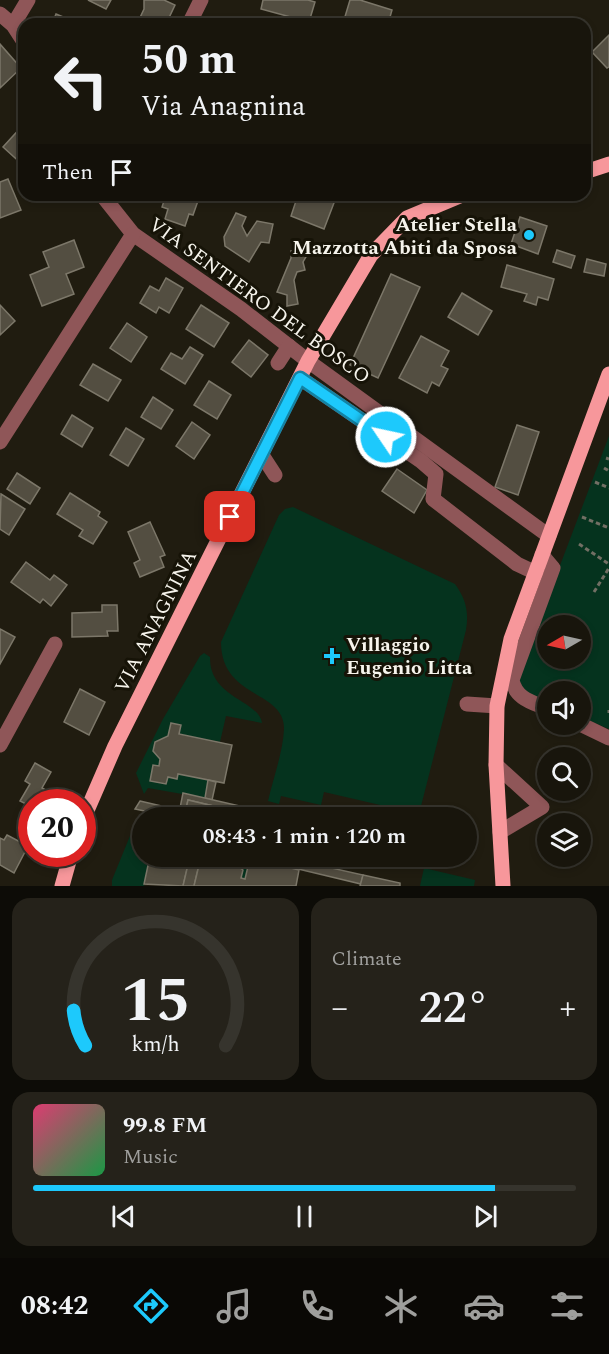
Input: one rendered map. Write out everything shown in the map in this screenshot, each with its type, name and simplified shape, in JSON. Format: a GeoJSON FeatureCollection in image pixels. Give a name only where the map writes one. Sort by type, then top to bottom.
{"type":"FeatureCollection","features":[{"type":"Feature","properties":{"kind":"main road"},"geometry":{"type":"LineString","coordinates":[[591,170],[609,164]]}},
{"type":"Feature","properties":{"kind":"main road","name":"VIA ANAGNINA"},"geometry":{"type":"LineString","coordinates":[[96,790],[115,746],[308,361],[371,255],[407,218],[448,201]]}},
{"type":"Feature","properties":{"kind":"main road"},"geometry":{"type":"LineString","coordinates":[[503,886],[496,765],[497,706],[511,639],[609,374]]}},
{"type":"Feature","properties":{"kind":"main road"},"geometry":{"type":"LineString","coordinates":[[62,886],[67,867]]}},
{"type":"Feature","properties":{"kind":"street"},"geometry":{"type":"LineString","coordinates":[[13,25],[28,0]]}},
{"type":"Feature","properties":{"kind":"street"},"geometry":{"type":"LineString","coordinates":[[192,18],[201,0]]}},
{"type":"Feature","properties":{"kind":"street"},"geometry":{"type":"LineString","coordinates":[[0,14],[18,33]]}},
{"type":"Feature","properties":{"kind":"street","name":"VIA SENTIERO DEL BOSCO"},"geometry":{"type":"LineString","coordinates":[[107,201],[133,234],[241,309],[308,361],[549,536]]}},
{"type":"Feature","properties":{"kind":"street"},"geometry":{"type":"LineString","coordinates":[[0,442],[14,414],[133,234]]}},
{"type":"Feature","properties":{"kind":"street"},"geometry":{"type":"LineString","coordinates":[[278,363],[289,346]]}},
{"type":"Feature","properties":{"kind":"street"},"geometry":{"type":"LineString","coordinates":[[300,378],[421,461],[436,474],[433,499],[517,564],[536,573]]}},
{"type":"Feature","properties":{"kind":"street"},"geometry":{"type":"LineString","coordinates":[[261,455],[275,475]]}},
{"type":"Feature","properties":{"kind":"street"},"geometry":{"type":"LineString","coordinates":[[537,704],[520,696],[514,689],[512,680],[553,568],[542,555]]}},
{"type":"Feature","properties":{"kind":"street"},"geometry":{"type":"LineString","coordinates":[[0,745],[55,644]]}},
{"type":"Feature","properties":{"kind":"street"},"geometry":{"type":"LineString","coordinates":[[467,704],[497,706]]}},
{"type":"Feature","properties":{"kind":"street"},"geometry":{"type":"LineString","coordinates":[[591,729],[609,738]]}},
{"type":"Feature","properties":{"kind":"street"},"geometry":{"type":"LineString","coordinates":[[496,765],[542,807],[500,832]]}},
{"type":"Feature","properties":{"kind":"path"},"geometry":{"type":"LineString","coordinates":[[604,468],[609,471]]}},
{"type":"Feature","properties":{"kind":"path"},"geometry":{"type":"LineString","coordinates":[[595,482],[609,488]]}},
{"type":"Feature","properties":{"kind":"path"},"geometry":{"type":"LineString","coordinates":[[582,517],[609,528]]}},
{"type":"Feature","properties":{"kind":"path"},"geometry":{"type":"LineString","coordinates":[[579,544],[609,566],[594,592]]}},
{"type":"Feature","properties":{"kind":"green space"},"geometry":{"type":"Polygon","coordinates":[[[609,436],[609,729],[591,721],[591,681],[537,681],[537,697],[514,687],[537,626],[537,669],[591,669],[591,615],[541,615],[609,436]]]}},
{"type":"Feature","properties":{"kind":"green space"},"geometry":{"type":"Polygon","coordinates":[[[293,507],[455,584],[462,595],[467,611],[466,630],[421,807],[389,807],[324,792],[321,805],[281,796],[279,804],[268,801],[282,747],[284,729],[282,716],[275,707],[241,684],[231,674],[224,661],[221,642],[279,515],[285,509],[293,507]]]}},
{"type":"Feature","properties":{"kind":"green space"},"geometry":{"type":"Polygon","coordinates":[[[204,653],[210,657],[212,671],[217,681],[225,690],[259,715],[262,723],[226,716],[220,742],[179,734],[181,725],[164,739],[155,742],[154,751],[160,759],[159,766],[168,777],[177,778],[178,774],[208,780],[205,798],[148,788],[144,794],[136,773],[163,719],[200,656],[204,653]]]}},
{"type":"Feature","properties":{"kind":"green space"},"geometry":{"type":"Polygon","coordinates":[[[132,831],[132,867],[148,867],[144,886],[112,886],[112,880],[132,831]]]}},
{"type":"Feature","properties":{"kind":"green space"},"geometry":{"type":"Polygon","coordinates":[[[238,867],[248,867],[245,879],[241,878],[243,870],[238,867]]]}},
{"type":"Feature","properties":{"kind":"green space"},"geometry":{"type":"Polygon","coordinates":[[[424,868],[475,880],[474,886],[420,886],[424,868]]]}},
{"type":"Feature","properties":{"kind":"building"},"geometry":{"type":"Polygon","coordinates":[[[88,0],[111,0],[106,9],[88,0]]]}},
{"type":"Feature","properties":{"kind":"building"},"geometry":{"type":"Polygon","coordinates":[[[144,0],[164,0],[175,5],[169,18],[140,18],[144,9],[144,0]]]}},
{"type":"Feature","properties":{"kind":"building"},"geometry":{"type":"Polygon","coordinates":[[[263,0],[315,2],[310,18],[294,18],[261,9],[263,0]]]}},
{"type":"Feature","properties":{"kind":"building"},"geometry":{"type":"Polygon","coordinates":[[[350,0],[360,0],[392,10],[390,18],[345,18],[350,0]]]}},
{"type":"Feature","properties":{"kind":"building"},"geometry":{"type":"Polygon","coordinates":[[[609,35],[609,67],[607,68],[592,52],[609,35]]]}},
{"type":"Feature","properties":{"kind":"building"},"geometry":{"type":"Polygon","coordinates":[[[0,44],[18,65],[18,71],[0,88],[0,44]]]}},
{"type":"Feature","properties":{"kind":"building"},"geometry":{"type":"Polygon","coordinates":[[[18,131],[18,161],[3,147],[18,131]]]}},
{"type":"Feature","properties":{"kind":"building"},"geometry":{"type":"Polygon","coordinates":[[[8,179],[21,210],[0,218],[0,182],[8,179]]]}},
{"type":"Feature","properties":{"kind":"building"},"geometry":{"type":"Polygon","coordinates":[[[164,201],[198,201],[193,215],[189,214],[185,226],[165,219],[168,209],[162,207],[164,201]]]}},
{"type":"Feature","properties":{"kind":"building"},"geometry":{"type":"Polygon","coordinates":[[[296,201],[335,201],[324,229],[291,216],[296,201]]]}},
{"type":"Feature","properties":{"kind":"building"},"geometry":{"type":"Polygon","coordinates":[[[236,213],[246,217],[242,226],[247,236],[257,221],[273,224],[269,243],[261,242],[249,262],[225,246],[224,237],[236,213]]]}},
{"type":"Feature","properties":{"kind":"building","name":"Atelier Stella Mazzotta Abiti da Sposa"},"geometry":{"type":"Polygon","coordinates":[[[520,217],[547,226],[538,254],[511,244],[520,217]]]}},
{"type":"Feature","properties":{"kind":"building"},"geometry":{"type":"Polygon","coordinates":[[[74,240],[84,267],[66,274],[74,294],[42,306],[30,275],[49,267],[43,252],[74,240]]]}},
{"type":"Feature","properties":{"kind":"building"},"geometry":{"type":"Polygon","coordinates":[[[306,249],[307,255],[303,262],[305,270],[297,272],[294,280],[298,304],[287,306],[287,295],[277,292],[291,258],[291,251],[306,249]]]}},
{"type":"Feature","properties":{"kind":"building"},"geometry":{"type":"Polygon","coordinates":[[[557,250],[575,256],[571,268],[553,262],[557,250]]]}},
{"type":"Feature","properties":{"kind":"building"},"geometry":{"type":"Polygon","coordinates":[[[587,259],[606,264],[604,276],[584,272],[587,259]]]}},
{"type":"Feature","properties":{"kind":"building"},"geometry":{"type":"Polygon","coordinates":[[[507,265],[554,279],[548,300],[538,297],[536,305],[524,301],[527,294],[501,287],[507,265]]]}},
{"type":"Feature","properties":{"kind":"building"},"geometry":{"type":"Polygon","coordinates":[[[391,274],[420,287],[378,378],[350,365],[391,274]]]}},
{"type":"Feature","properties":{"kind":"building"},"geometry":{"type":"Polygon","coordinates":[[[166,278],[183,288],[169,313],[159,307],[156,313],[140,303],[150,286],[159,291],[166,278]]]}},
{"type":"Feature","properties":{"kind":"building"},"geometry":{"type":"Polygon","coordinates":[[[462,293],[492,311],[478,335],[448,317],[462,293]]]}},
{"type":"Feature","properties":{"kind":"building"},"geometry":{"type":"Polygon","coordinates":[[[0,305],[15,321],[0,335],[0,305]]]}},
{"type":"Feature","properties":{"kind":"building"},"geometry":{"type":"Polygon","coordinates":[[[201,305],[229,323],[214,347],[186,329],[201,305]]]}},
{"type":"Feature","properties":{"kind":"building"},"geometry":{"type":"Polygon","coordinates":[[[127,323],[147,337],[131,362],[110,348],[127,323]]]}},
{"type":"Feature","properties":{"kind":"building"},"geometry":{"type":"Polygon","coordinates":[[[421,336],[449,351],[441,366],[448,369],[439,386],[432,382],[427,393],[399,378],[421,336]]]}},
{"type":"Feature","properties":{"kind":"building"},"geometry":{"type":"Polygon","coordinates":[[[249,340],[268,355],[251,377],[232,362],[249,340]]]}},
{"type":"Feature","properties":{"kind":"building"},"geometry":{"type":"Polygon","coordinates":[[[190,347],[203,355],[185,384],[161,369],[171,353],[182,359],[190,347]]]}},
{"type":"Feature","properties":{"kind":"building"},"geometry":{"type":"Polygon","coordinates":[[[93,364],[121,380],[108,401],[80,385],[93,364]]]}},
{"type":"Feature","properties":{"kind":"building"},"geometry":{"type":"Polygon","coordinates":[[[209,381],[231,395],[217,419],[194,405],[209,381]]]}},
{"type":"Feature","properties":{"kind":"building"},"geometry":{"type":"Polygon","coordinates":[[[153,397],[173,410],[161,429],[141,417],[153,397]]]}},
{"type":"Feature","properties":{"kind":"building"},"geometry":{"type":"Polygon","coordinates":[[[72,415],[93,428],[82,447],[61,434],[72,415]]]}},
{"type":"Feature","properties":{"kind":"building"},"geometry":{"type":"Polygon","coordinates":[[[192,422],[210,435],[194,459],[176,446],[192,422]]]}},
{"type":"Feature","properties":{"kind":"building"},"geometry":{"type":"Polygon","coordinates":[[[517,425],[539,432],[518,495],[495,487],[517,425]]]}},
{"type":"Feature","properties":{"kind":"building"},"geometry":{"type":"Polygon","coordinates":[[[126,428],[144,439],[128,466],[110,455],[126,428]]]}},
{"type":"Feature","properties":{"kind":"building"},"geometry":{"type":"Polygon","coordinates":[[[397,469],[427,490],[414,513],[382,491],[397,469]]]}},
{"type":"Feature","properties":{"kind":"building"},"geometry":{"type":"Polygon","coordinates":[[[17,473],[40,488],[30,504],[7,489],[17,473]]]}},
{"type":"Feature","properties":{"kind":"building"},"geometry":{"type":"Polygon","coordinates":[[[70,493],[100,512],[98,516],[107,522],[93,544],[79,536],[83,530],[57,514],[70,493]]]}},
{"type":"Feature","properties":{"kind":"building"},"geometry":{"type":"Polygon","coordinates":[[[1,494],[25,509],[9,535],[0,529],[1,494]]]}},
{"type":"Feature","properties":{"kind":"building"},"geometry":{"type":"Polygon","coordinates":[[[150,522],[165,555],[160,557],[164,567],[140,577],[134,563],[140,560],[128,532],[150,522]]]}},
{"type":"Feature","properties":{"kind":"building"},"geometry":{"type":"Polygon","coordinates":[[[26,562],[50,580],[54,575],[67,585],[51,606],[43,599],[40,603],[11,582],[26,562]]]}},
{"type":"Feature","properties":{"kind":"building"},"geometry":{"type":"Polygon","coordinates":[[[102,605],[117,605],[118,631],[107,631],[108,636],[72,637],[72,613],[102,612],[102,605]]]}},
{"type":"Feature","properties":{"kind":"building"},"geometry":{"type":"Polygon","coordinates":[[[0,629],[15,637],[0,664],[0,629]]]}},
{"type":"Feature","properties":{"kind":"building"},"geometry":{"type":"Polygon","coordinates":[[[80,689],[105,702],[89,735],[64,722],[80,689]]]}},
{"type":"Feature","properties":{"kind":"building"},"geometry":{"type":"Polygon","coordinates":[[[171,723],[181,725],[179,734],[232,745],[224,783],[178,774],[177,779],[168,777],[166,784],[150,781],[153,765],[159,766],[160,759],[153,751],[155,742],[168,736],[171,723]]]}},
{"type":"Feature","properties":{"kind":"building"},"geometry":{"type":"Polygon","coordinates":[[[35,763],[51,772],[42,788],[44,789],[27,789],[30,784],[25,781],[35,763]]]}},
{"type":"Feature","properties":{"kind":"building"},"geometry":{"type":"Polygon","coordinates":[[[208,780],[216,782],[212,800],[205,798],[208,780]]]}},
{"type":"Feature","properties":{"kind":"building"},"geometry":{"type":"Polygon","coordinates":[[[183,793],[244,807],[218,807],[188,800],[186,807],[180,807],[183,793]]]}},
{"type":"Feature","properties":{"kind":"building"},"geometry":{"type":"Polygon","coordinates":[[[188,800],[218,807],[186,807],[188,800]]]}},
{"type":"Feature","properties":{"kind":"building"},"geometry":{"type":"Polygon","coordinates":[[[140,801],[166,807],[136,807],[140,801]]]}},
{"type":"Feature","properties":{"kind":"building"},"geometry":{"type":"Polygon","coordinates":[[[7,835],[18,841],[18,865],[14,873],[0,865],[0,838],[4,840],[7,835]]]}},
{"type":"Feature","properties":{"kind":"building"},"geometry":{"type":"Polygon","coordinates":[[[148,867],[187,867],[183,886],[144,884],[148,867]]]}},
{"type":"Feature","properties":{"kind":"building"},"geometry":{"type":"Polygon","coordinates":[[[187,867],[198,867],[194,886],[183,886],[187,867]]]}},
{"type":"Feature","properties":{"kind":"building"},"geometry":{"type":"Polygon","coordinates":[[[199,867],[238,867],[243,870],[241,878],[245,879],[248,867],[287,867],[299,870],[296,886],[194,886],[199,867]]]}},
{"type":"Feature","properties":{"kind":"building"},"geometry":{"type":"Polygon","coordinates":[[[290,867],[327,867],[363,875],[361,884],[290,867]]]}},
{"type":"Feature","properties":{"kind":"building"},"geometry":{"type":"Polygon","coordinates":[[[363,875],[400,883],[400,886],[360,886],[363,875]]]}},
{"type":"Feature","properties":{"kind":"place","name":"Atelier Stella Mazzotta Abiti da Sposa"},"geometry":{"type":"Point","coordinates":[529,235]}},
{"type":"Feature","properties":{"kind":"place","name":"Villaggio Eugenio Litta"},"geometry":{"type":"Point","coordinates":[332,656]}},
{"type":"Feature","properties":{"kind":"route"},"geometry":{"type":"LineString","coordinates":[[230,517],[300,378],[386,437]]}}]}
